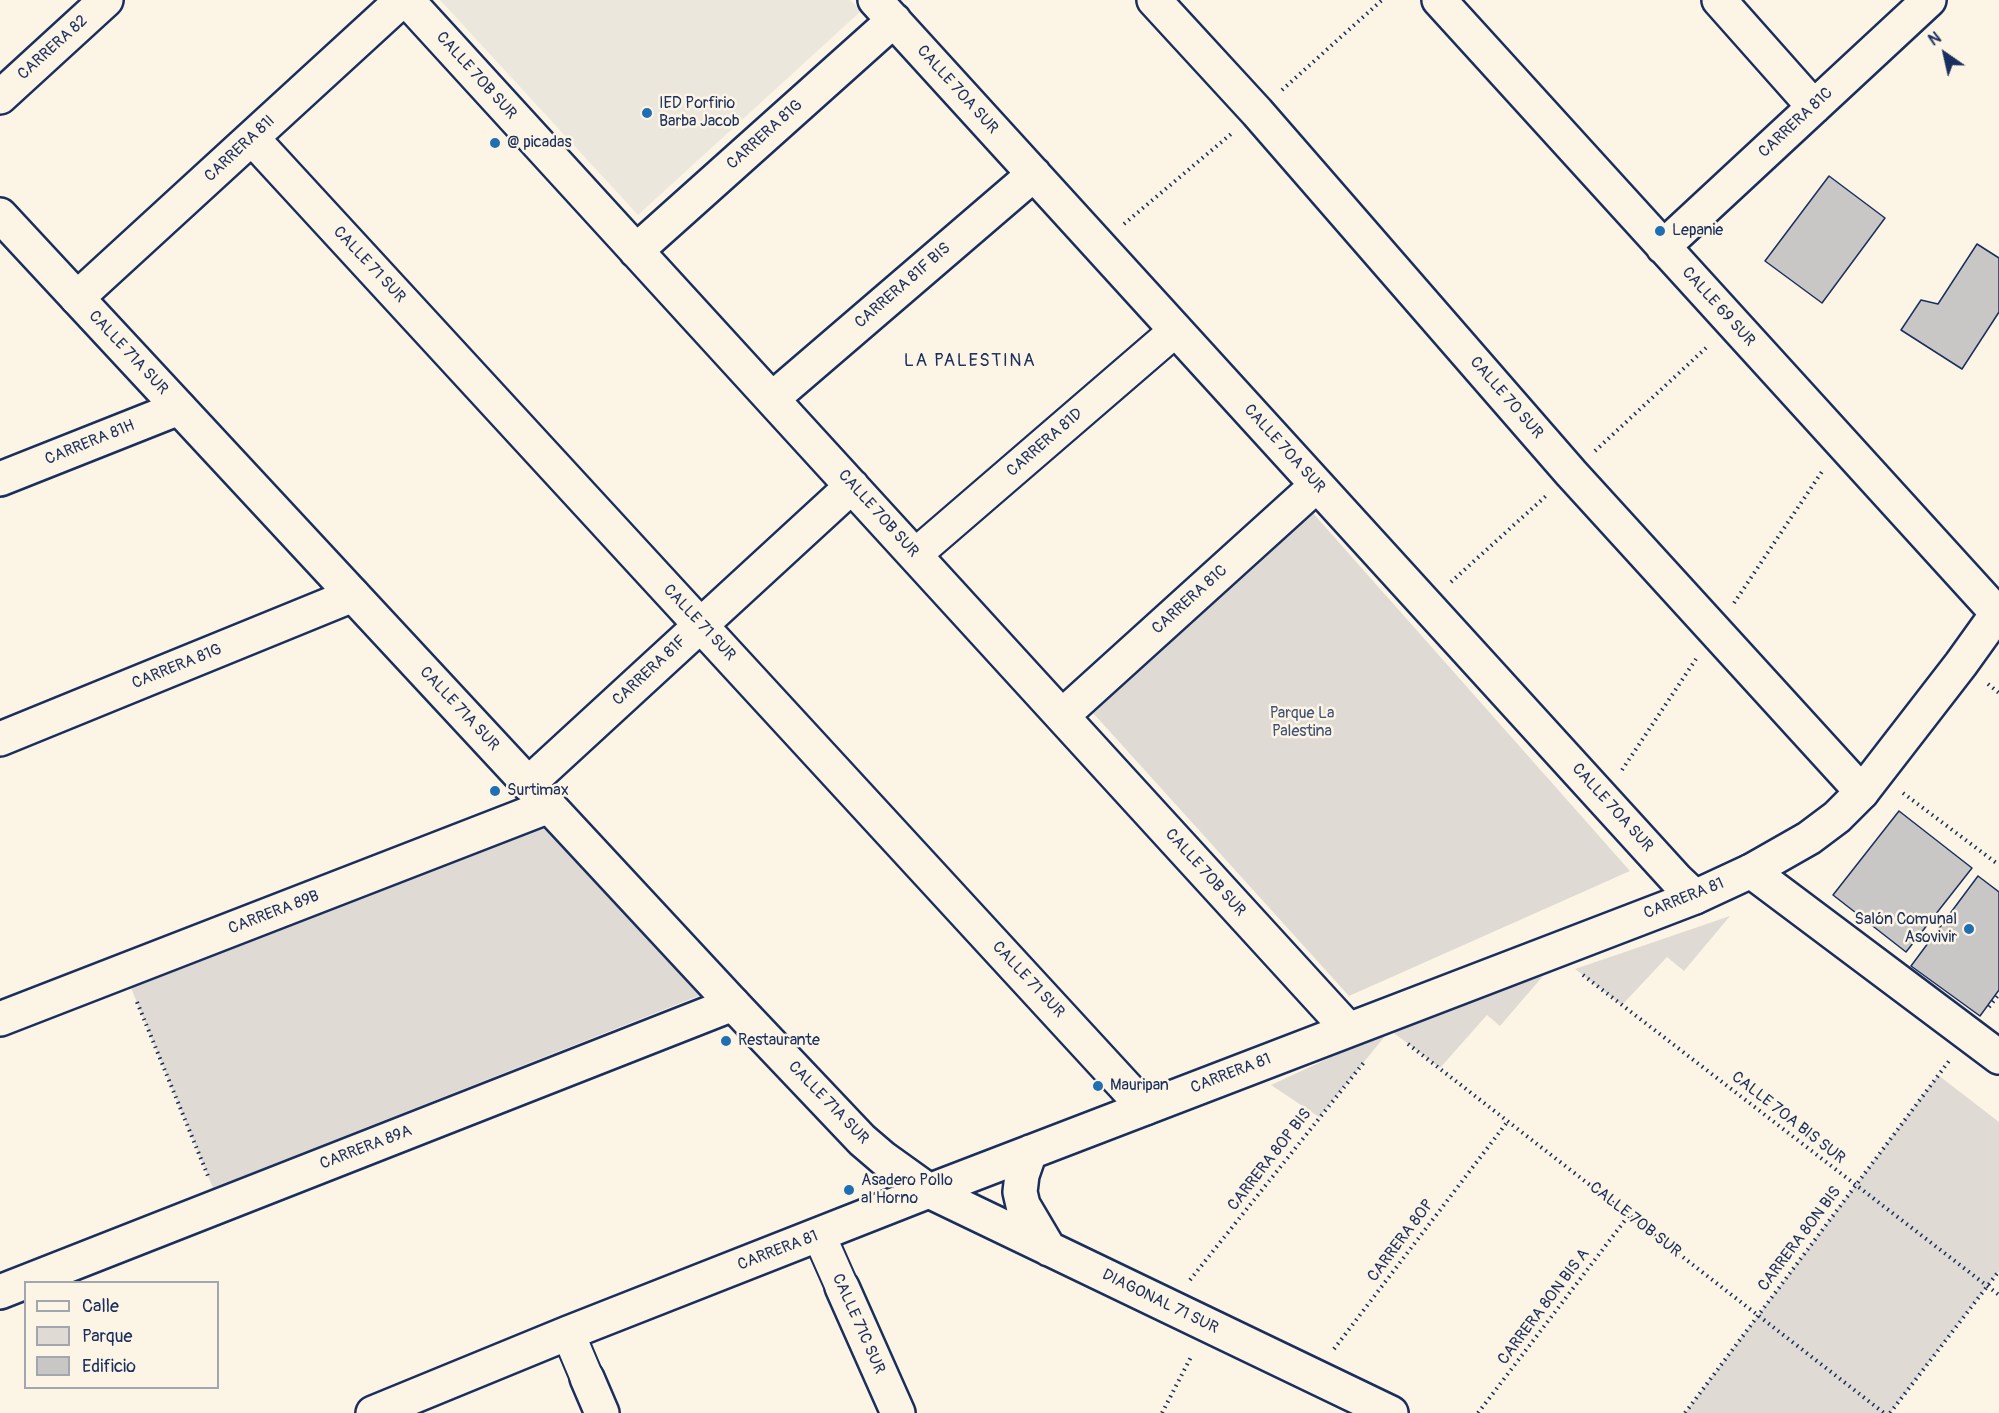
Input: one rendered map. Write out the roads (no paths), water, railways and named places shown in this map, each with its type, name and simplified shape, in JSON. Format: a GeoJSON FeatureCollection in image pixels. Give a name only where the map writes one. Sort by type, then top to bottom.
{"type":"FeatureCollection","features":[{"type":"Feature","properties":{"kind":"street","name":"CARRERA 82"},"geometry":{"type":"LineString","coordinates":[[0,97],[106,0]]}},
{"type":"Feature","properties":{"kind":"street","name":"CARRERA 81I"},"geometry":{"type":"LineString","coordinates":[[77,298],[404,0]]}},
{"type":"Feature","properties":{"kind":"street","name":"CALLE 70B SUR"},"geometry":{"type":"LineString","coordinates":[[404,0],[636,250],[1348,1029]]}},
{"type":"Feature","properties":{"kind":"street","name":"CALLE 70 SUR"},"geometry":{"type":"LineString","coordinates":[[1154,0],[1257,112],[1571,473],[1862,792]]}},
{"type":"Feature","properties":{"kind":"street","name":"CALLE 69 SUR"},"geometry":{"type":"LineString","coordinates":[[1439,0],[1998,612]]}},
{"type":"Feature","properties":{"kind":"street"},"geometry":{"type":"LineString","coordinates":[[1719,0],[1814,107]]}},
{"type":"Feature","properties":{"kind":"street","name":"CARRERA 81C"},"geometry":{"type":"LineString","coordinates":[[1663,247],[1929,0]]}},
{"type":"Feature","properties":{"kind":"street","name":"CARRERA 81G"},"geometry":{"type":"LineString","coordinates":[[636,250],[885,10]]}},
{"type":"Feature","properties":{"kind":"street","name":"CALLE 70A SUR"},"geometry":{"type":"LineString","coordinates":[[885,10],[1677,880],[1695,897]]}},
{"type":"Feature","properties":{"kind":"street","name":"CALLE 71 SUR"},"geometry":{"type":"LineString","coordinates":[[252,138],[1145,1108]]}},
{"type":"Feature","properties":{"kind":"street","name":"CARRERA 81F BIS"},"geometry":{"type":"LineString","coordinates":[[772,399],[1034,174]]}},
{"type":"Feature","properties":{"kind":"street","name":"CALLE 71A SUR"},"geometry":{"type":"LineString","coordinates":[[0,215],[862,1140],[903,1174],[929,1191]]}},
{"type":"Feature","properties":{"kind":"street","name":"CARRERA 81D"},"geometry":{"type":"LineString","coordinates":[[915,555],[1176,330]]}},
{"type":"Feature","properties":{"kind":"street","name":"CARRERA 81H"},"geometry":{"type":"LineString","coordinates":[[0,479],[179,408]]}},
{"type":"Feature","properties":{"kind":"street","name":"CARRERA 81C"},"geometry":{"type":"LineString","coordinates":[[1062,716],[1317,485]]}},
{"type":"Feature","properties":{"kind":"street","name":"CARRERA 81F"},"geometry":{"type":"LineString","coordinates":[[539,795],[701,625],[852,486]]}},
{"type":"Feature","properties":{"kind":"street","name":"CARRERA 81G"},"geometry":{"type":"LineString","coordinates":[[0,740],[353,595]]}},
{"type":"Feature","properties":{"kind":"street","name":"CARRERA 81"},"geometry":{"type":"LineString","coordinates":[[373,1413],[568,1333],[929,1191],[1695,897],[1751,871],[1809,838],[1837,817],[1862,792],[1961,664],[1998,612]]}},
{"type":"Feature","properties":{"kind":"street","name":"CARRERA 89B"},"geometry":{"type":"LineString","coordinates":[[0,1019],[124,971],[539,795]]}},
{"type":"Feature","properties":{"kind":"street"},"geometry":{"type":"LineString","coordinates":[[1751,871],[1999,1057]]}},
{"type":"Feature","properties":{"kind":"street","name":"CARRERA 89A"},"geometry":{"type":"LineString","coordinates":[[28,1281],[733,1004]]}},
{"type":"Feature","properties":{"kind":"street"},"geometry":{"type":"LineString","coordinates":[[1030,1152],[1022,1174],[1020,1192],[1023,1205],[1049,1249]]}},
{"type":"Feature","properties":{"kind":"street","name":"DIAGONAL 71 SUR"},"geometry":{"type":"LineString","coordinates":[[929,1191],[1391,1413]]}},
{"type":"Feature","properties":{"kind":"street","name":"CALLE 71C SUR"},"geometry":{"type":"LineString","coordinates":[[819,1235],[898,1413]]}},
{"type":"Feature","properties":{"kind":"street","name":"CARRERA 89A"},"geometry":{"type":"LineString","coordinates":[[0,1292],[24,1283]]}},
{"type":"Feature","properties":{"kind":"street"},"geometry":{"type":"LineString","coordinates":[[568,1333],[602,1413]]}},
{"type":"Feature","properties":{"kind":"place","name":"IED Porfirio Barba Jacob"},"geometry":{"type":"Point","coordinates":[647,113]}},
{"type":"Feature","properties":{"kind":"place","name":"@ picadas"},"geometry":{"type":"Point","coordinates":[495,143]}},
{"type":"Feature","properties":{"kind":"place","name":"Lepanie"},"geometry":{"type":"Point","coordinates":[1660,231]}},
{"type":"Feature","properties":{"kind":"place","name":"Surtimax"},"geometry":{"type":"Point","coordinates":[495,791]}},
{"type":"Feature","properties":{"kind":"place","name":"Salón Comunal Asovivir"},"geometry":{"type":"Point","coordinates":[1969,929]}},
{"type":"Feature","properties":{"kind":"place","name":"Restaurante"},"geometry":{"type":"Point","coordinates":[726,1041]}},
{"type":"Feature","properties":{"kind":"place","name":"Mauripan"},"geometry":{"type":"Point","coordinates":[1098,1086]}},
{"type":"Feature","properties":{"kind":"place","name":"Asadero Pollo al Horno"},"geometry":{"type":"Point","coordinates":[849,1190]}},
{"type":"Feature","properties":{"kind":"district","name":"LA PALESTINA"},"geometry":{"type":"Point","coordinates":[970,361]}},
{"type":"Feature","properties":{"kind":"park label","name":"Parque La Palestina"},"geometry":{"type":"Point","coordinates":[1302,723]}}]}
